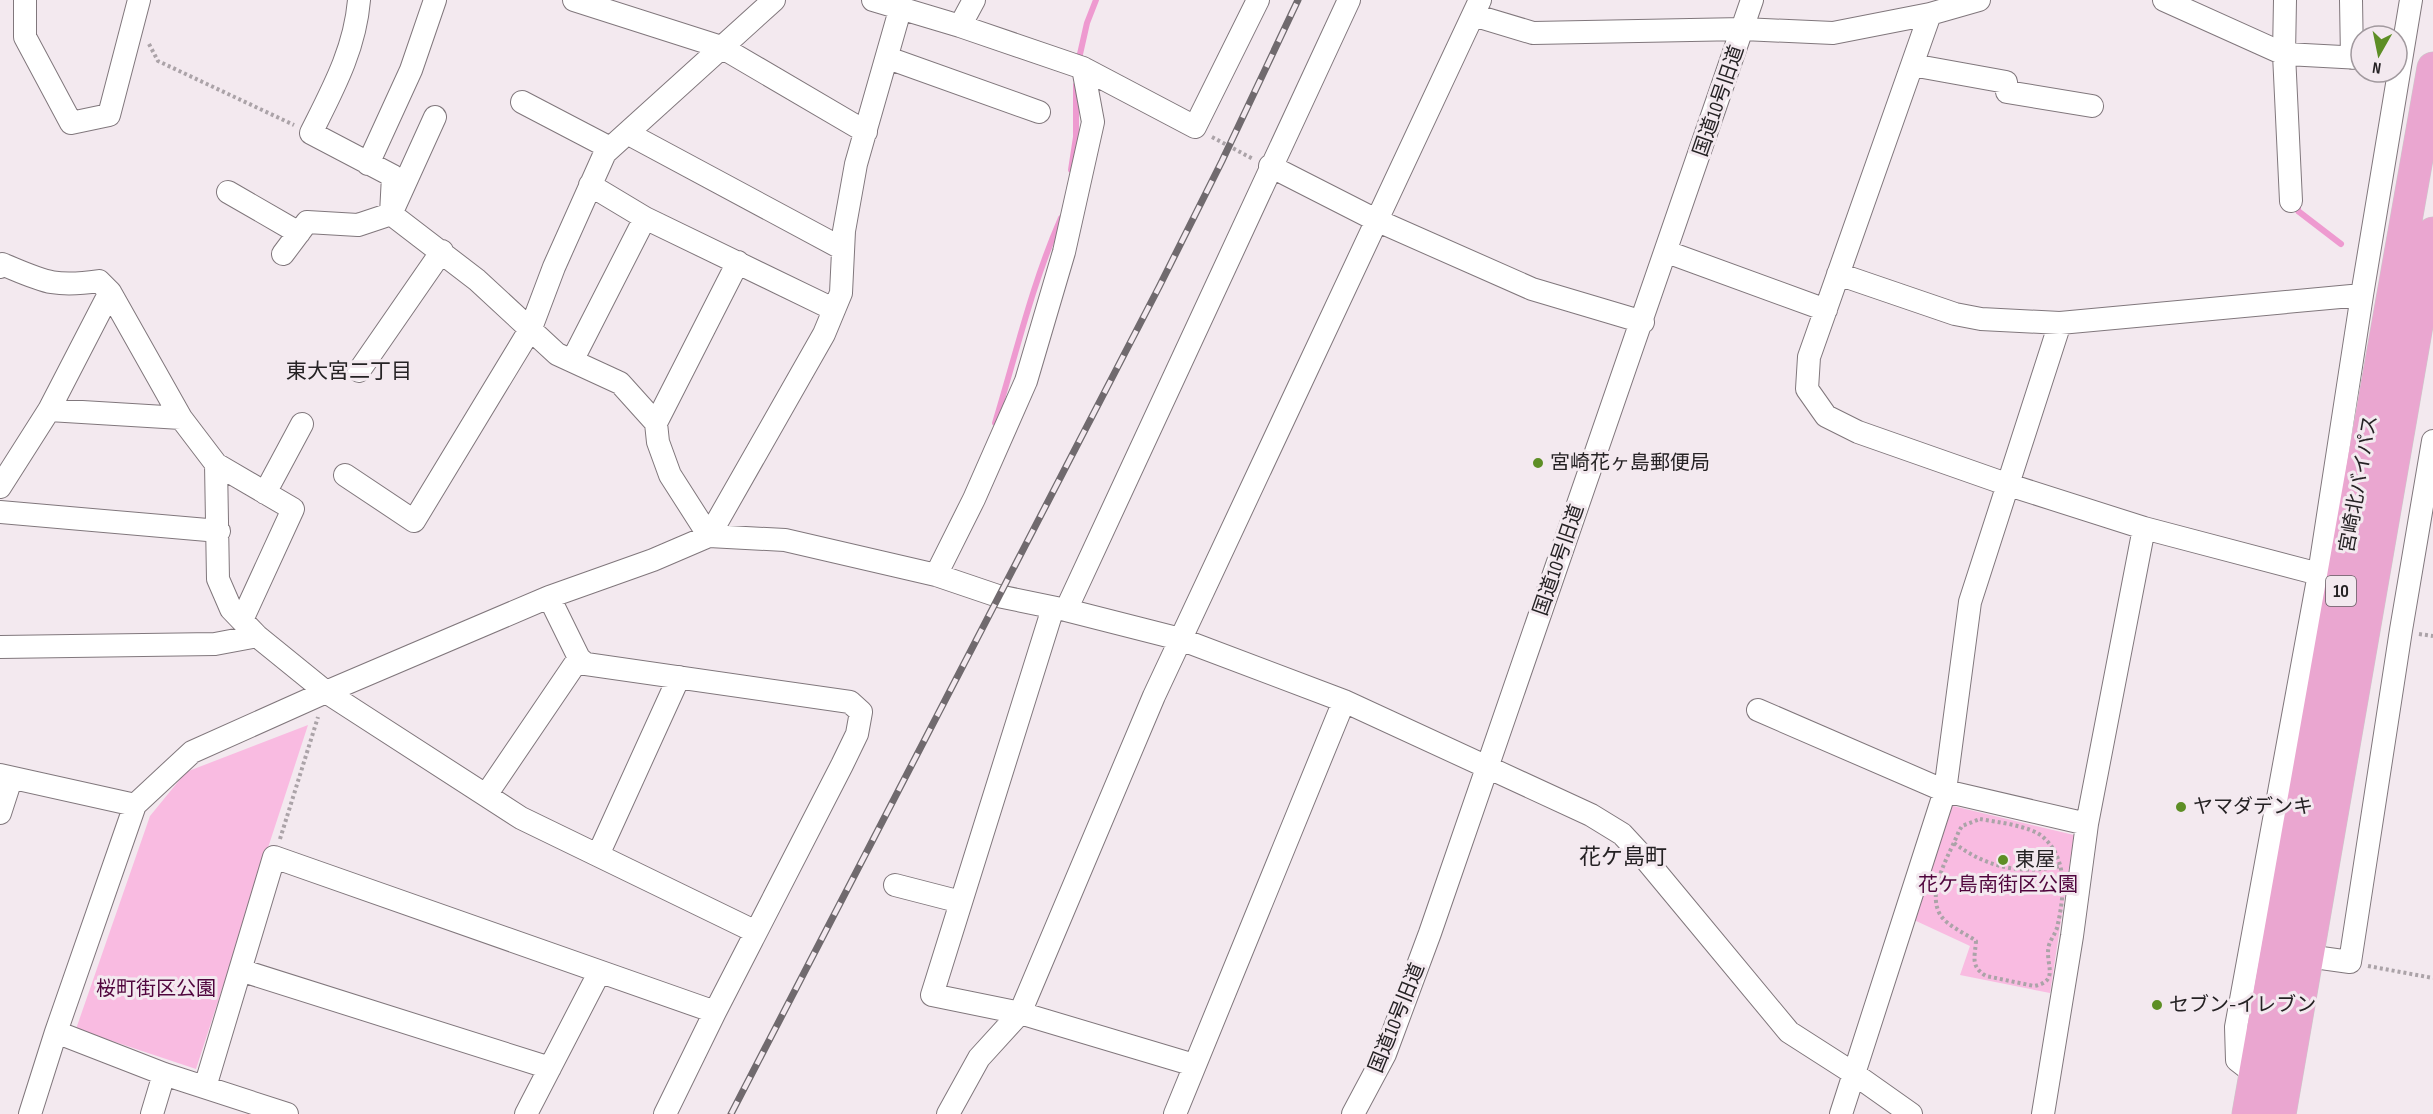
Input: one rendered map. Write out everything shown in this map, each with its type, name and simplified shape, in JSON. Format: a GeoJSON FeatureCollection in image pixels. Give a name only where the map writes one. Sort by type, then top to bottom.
{"type":"FeatureCollection","features":[{"type":"Feature","properties":{"kind":"highway","name":"宮崎北バイパス"},"geometry":{"type":"LineString","coordinates":[[2248,1114],[2433,68]]}},
{"type":"Feature","properties":{"kind":"highway","name":"宮崎北バイパス"},"geometry":{"type":"LineString","coordinates":[[2280,1114],[2433,233]]}},
{"type":"Feature","properties":{"kind":"street"},"geometry":{"type":"LineString","coordinates":[[25,0],[25,37],[71,123],[109,115],[136,9]]}},
{"type":"Feature","properties":{"kind":"street"},"geometry":{"type":"LineString","coordinates":[[359,0],[357,25],[344,65],[311,133],[393,176],[391,214]]}},
{"type":"Feature","properties":{"kind":"street"},"geometry":{"type":"LineString","coordinates":[[368,164],[411,70],[435,0]]}},
{"type":"Feature","properties":{"kind":"street"},"geometry":{"type":"LineString","coordinates":[[574,0],[721,47],[866,132]]}},
{"type":"Feature","properties":{"kind":"street"},"geometry":{"type":"LineString","coordinates":[[345,475],[414,521],[531,328],[554,267],[605,153],[774,0]]}},
{"type":"Feature","properties":{"kind":"street"},"geometry":{"type":"LineString","coordinates":[[873,0],[900,10],[960,26],[1083,68],[1195,127],[1258,0]]}},
{"type":"Feature","properties":{"kind":"street"},"geometry":{"type":"LineString","coordinates":[[960,26],[974,0]]}},
{"type":"Feature","properties":{"kind":"street"},"geometry":{"type":"LineString","coordinates":[[1194,1065],[1020,1013],[932,995],[1059,609],[1349,0]]}},
{"type":"Feature","properties":{"kind":"street","name":"国道10号旧道"},"geometry":{"type":"LineString","coordinates":[[1353,1114],[1385,1054],[1430,933],[1643,322],[1752,0]]}},
{"type":"Feature","properties":{"kind":"street"},"geometry":{"type":"LineString","coordinates":[[948,1114],[979,1058],[1020,1013],[1180,639],[1476,8],[1533,33],[1743,29],[1833,33],[1930,14],[1978,0]]}},
{"type":"Feature","properties":{"kind":"street"},"geometry":{"type":"LineString","coordinates":[[2164,0],[2292,55],[2349,58]]}},
{"type":"Feature","properties":{"kind":"street"},"geometry":{"type":"LineString","coordinates":[[2285,0],[2292,55],[2291,201]]}},
{"type":"Feature","properties":{"kind":"street"},"geometry":{"type":"LineString","coordinates":[[2351,0],[2353,24]]}},
{"type":"Feature","properties":{"kind":"street"},"geometry":{"type":"LineString","coordinates":[[2406,24],[2411,0]]}},
{"type":"Feature","properties":{"kind":"street"},"geometry":{"type":"LineString","coordinates":[[709,536],[824,334],[841,293],[843,249],[856,164],[900,10]]}},
{"type":"Feature","properties":{"kind":"street"},"geometry":{"type":"LineString","coordinates":[[1930,14],[1809,357],[1807,389],[1826,416],[1858,432],[2009,485],[2144,528],[2319,574]]}},
{"type":"Feature","properties":{"kind":"street"},"geometry":{"type":"LineString","coordinates":[[2409,59],[2433,57]]}},
{"type":"Feature","properties":{"kind":"street"},"geometry":{"type":"LineString","coordinates":[[888,58],[1039,112]]}},
{"type":"Feature","properties":{"kind":"street"},"geometry":{"type":"LineString","coordinates":[[1912,65],[2006,81],[2007,92],[2092,106]]}},
{"type":"Feature","properties":{"kind":"street"},"geometry":{"type":"LineString","coordinates":[[936,575],[974,499],[1026,381],[1064,252],[1093,122],[1083,68]]}},
{"type":"Feature","properties":{"kind":"street"},"geometry":{"type":"LineString","coordinates":[[2255,1074],[2236,1060],[2236,1026],[2319,574],[2395,84]]}},
{"type":"Feature","properties":{"kind":"street"},"geometry":{"type":"LineString","coordinates":[[522,102],[610,148]]}},
{"type":"Feature","properties":{"kind":"street"},"geometry":{"type":"LineString","coordinates":[[283,254],[308,222],[358,225],[391,214],[435,117]]}},
{"type":"Feature","properties":{"kind":"street"},"geometry":{"type":"LineString","coordinates":[[627,133],[843,249]]}},
{"type":"Feature","properties":{"kind":"street"},"geometry":{"type":"LineString","coordinates":[[1270,166],[1376,220],[1532,289],[1643,322]]}},
{"type":"Feature","properties":{"kind":"street"},"geometry":{"type":"LineString","coordinates":[[590,185],[645,218],[833,309]]}},
{"type":"Feature","properties":{"kind":"street"},"geometry":{"type":"LineString","coordinates":[[228,192],[299,233]]}},
{"type":"Feature","properties":{"kind":"street"},"geometry":{"type":"LineString","coordinates":[[391,214],[442,251],[531,328],[557,354],[620,383],[656,423]]}},
{"type":"Feature","properties":{"kind":"street"},"geometry":{"type":"LineString","coordinates":[[572,362],[645,218]]}},
{"type":"Feature","properties":{"kind":"street"},"geometry":{"type":"LineString","coordinates":[[359,371],[442,251]]}},
{"type":"Feature","properties":{"kind":"street"},"geometry":{"type":"LineString","coordinates":[[1667,252],[1826,310]]}},
{"type":"Feature","properties":{"kind":"street"},"geometry":{"type":"LineString","coordinates":[[709,536],[670,475],[658,442],[656,423],[738,262]]}},
{"type":"Feature","properties":{"kind":"street"},"geometry":{"type":"LineString","coordinates":[[0,647],[215,644],[249,628],[293,509],[216,464],[182,418],[110,292],[99,281],[53,284],[1,264]]}},
{"type":"Feature","properties":{"kind":"street"},"geometry":{"type":"LineString","coordinates":[[1838,274],[1955,314],[1981,319],[2060,323],[2362,295]]}},
{"type":"Feature","properties":{"kind":"street"},"geometry":{"type":"LineString","coordinates":[[0,487],[49,410],[110,292]]}},
{"type":"Feature","properties":{"kind":"street"},"geometry":{"type":"LineString","coordinates":[[1841,1114],[1852,1072],[1945,791],[1971,602],[2060,323]]}},
{"type":"Feature","properties":{"kind":"street"},"geometry":{"type":"LineString","coordinates":[[49,410],[182,418]]}},
{"type":"Feature","properties":{"kind":"street"},"geometry":{"type":"LineString","coordinates":[[265,493],[302,424]]}},
{"type":"Feature","properties":{"kind":"street"},"geometry":{"type":"LineString","coordinates":[[2307,956],[2350,962],[2401,630],[2433,441]]}},
{"type":"Feature","properties":{"kind":"street"},"geometry":{"type":"LineString","coordinates":[[216,464],[219,531],[218,579],[231,609],[249,628],[326,692],[521,818],[756,932]]}},
{"type":"Feature","properties":{"kind":"street"},"geometry":{"type":"LineString","coordinates":[[0,512],[219,531]]}},
{"type":"Feature","properties":{"kind":"street"},"geometry":{"type":"LineString","coordinates":[[2043,1114],[2072,936],[2087,824],[2144,528]]}},
{"type":"Feature","properties":{"kind":"street"},"geometry":{"type":"LineString","coordinates":[[30,1114],[135,805],[192,752],[549,597],[653,560],[709,536],[785,540],[936,575],[998,596],[1180,639],[1344,701],[1591,814],[1622,834],[1647,861],[1789,1032],[1852,1072],[1911,1114]]}},
{"type":"Feature","properties":{"kind":"street"},"geometry":{"type":"LineString","coordinates":[[549,597],[579,658],[586,664],[850,702],[861,712],[857,734],[842,765],[665,1114]]}},
{"type":"Feature","properties":{"kind":"street"},"geometry":{"type":"LineString","coordinates":[[486,795],[579,658]]}},
{"type":"Feature","properties":{"kind":"street"},"geometry":{"type":"LineString","coordinates":[[598,855],[679,677]]}},
{"type":"Feature","properties":{"kind":"street"},"geometry":{"type":"LineString","coordinates":[[1175,1114],[1344,701]]}},
{"type":"Feature","properties":{"kind":"street"},"geometry":{"type":"LineString","coordinates":[[1758,710],[1945,791],[2087,824]]}},
{"type":"Feature","properties":{"kind":"street"},"geometry":{"type":"LineString","coordinates":[[0,813],[6,777],[135,805]]}},
{"type":"Feature","properties":{"kind":"street"},"geometry":{"type":"LineString","coordinates":[[205,1087],[274,857],[715,1012]]}},
{"type":"Feature","properties":{"kind":"street"},"geometry":{"type":"LineString","coordinates":[[895,885],[961,902]]}},
{"type":"Feature","properties":{"kind":"street"},"geometry":{"type":"LineString","coordinates":[[240,970],[550,1068]]}},
{"type":"Feature","properties":{"kind":"street"},"geometry":{"type":"LineString","coordinates":[[526,1114],[599,973]]}},
{"type":"Feature","properties":{"kind":"street"},"geometry":{"type":"LineString","coordinates":[[56,1032],[164,1074],[287,1114]]}},
{"type":"Feature","properties":{"kind":"street"},"geometry":{"type":"LineString","coordinates":[[152,1114],[164,1074]]}},
{"type":"Feature","properties":{"kind":"path"},"geometry":{"type":"LineString","coordinates":[[136,9],[158,61],[311,133]]}},
{"type":"Feature","properties":{"kind":"path"},"geometry":{"type":"LineString","coordinates":[[1195,127],[1228,147],[1270,166]]}},
{"type":"Feature","properties":{"kind":"path"},"geometry":{"type":"LineString","coordinates":[[274,857],[326,692]]}},
{"type":"Feature","properties":{"kind":"path"},"geometry":{"type":"LineString","coordinates":[[1980,819],[2035,831],[2049,844],[2061,865],[2063,886],[2056,930],[2047,955],[2050,969],[2047,982],[2034,986],[1986,976],[1974,965],[1976,941],[1950,924],[1942,917],[1938,908],[1937,885],[1962,826],[1980,819]]}},
{"type":"Feature","properties":{"kind":"path"},"geometry":{"type":"LineString","coordinates":[[1954,843],[1969,854],[2000,868],[2015,870],[2061,865]]}},
{"type":"Feature","properties":{"kind":"path"},"geometry":{"type":"LineString","coordinates":[[2350,962],[2433,978]]}},
{"type":"Feature","properties":{"kind":"green space","name":"桜町街区公園"},"geometry":{"type":"Polygon","coordinates":[[[308,725],[196,1069],[76,1029],[150,816],[186,772],[308,725]]]}},
{"type":"Feature","properties":{"kind":"green space","name":"花ケ島南街区公園"},"geometry":{"type":"Polygon","coordinates":[[[1949,805],[2074,835],[2050,993],[1960,975],[1970,946],[1914,920],[1949,805]]]}},
{"type":"Feature","properties":{"kind":"waterway"},"geometry":{"type":"LineString","coordinates":[[1078,63],[1087,23],[1096,0]]}},
{"type":"Feature","properties":{"kind":"waterway"},"geometry":{"type":"LineString","coordinates":[[1071,170],[1076,137],[1076,85]]}},
{"type":"Feature","properties":{"kind":"waterway"},"geometry":{"type":"LineString","coordinates":[[2298,202],[2298,211],[2341,244]]}},
{"type":"Feature","properties":{"kind":"waterway"},"geometry":{"type":"LineString","coordinates":[[995,423],[1033,294],[1061,218]]}},
{"type":"Feature","properties":{"kind":"railway"},"geometry":{"type":"LineString","coordinates":[[731,1114],[1159,287],[1298,0]]}},
{"type":"Feature","properties":{"kind":"place","name":"宮崎花ヶ島郵便局"},"geometry":{"type":"Point","coordinates":[1538,463]}},
{"type":"Feature","properties":{"kind":"place","name":"ヤマダデンキ"},"geometry":{"type":"Point","coordinates":[2181,807]}},
{"type":"Feature","properties":{"kind":"place","name":"東屋"},"geometry":{"type":"Point","coordinates":[2003,860]}},
{"type":"Feature","properties":{"kind":"place","name":"セブン-イレブン"},"geometry":{"type":"Point","coordinates":[2157,1005]}},
{"type":"Feature","properties":{"kind":"district","name":"東大宮二丁目"},"geometry":{"type":"Point","coordinates":[349,371]}},
{"type":"Feature","properties":{"kind":"district","name":"花ケ島町"},"geometry":{"type":"Point","coordinates":[1623,857]}}]}
